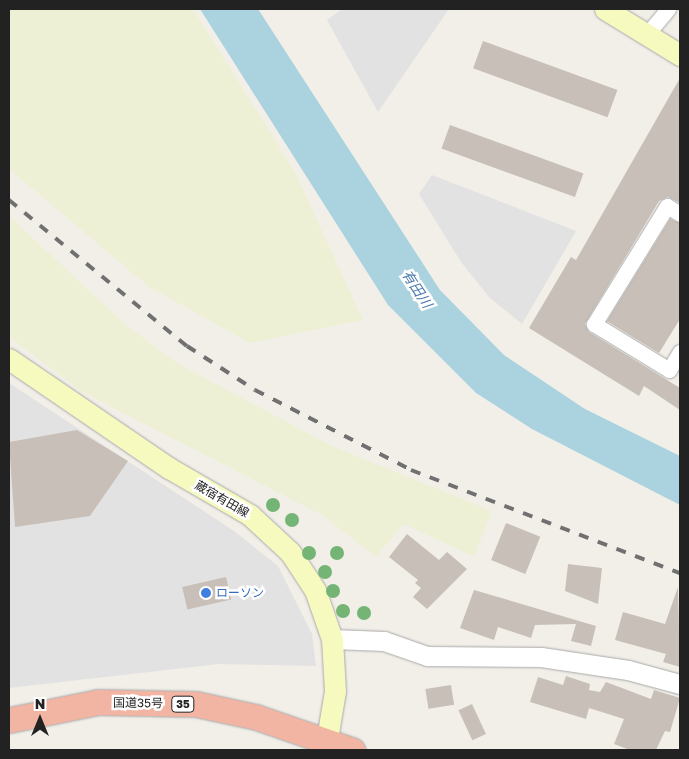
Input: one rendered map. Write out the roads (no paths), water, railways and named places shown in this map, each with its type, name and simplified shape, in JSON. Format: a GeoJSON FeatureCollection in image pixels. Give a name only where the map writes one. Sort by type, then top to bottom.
{"type":"FeatureCollection","features":[{"type":"Feature","properties":{"kind":"highway","name":"国道35号"},"geometry":{"type":"LineString","coordinates":[[9,720],[98,702],[196,704],[256,717],[327,739],[352,750]]}},
{"type":"Feature","properties":{"kind":"main road"},"geometry":{"type":"LineString","coordinates":[[605,9],[680,55]]}},
{"type":"Feature","properties":{"kind":"main road","name":"蔵宿有田線"},"geometry":{"type":"LineString","coordinates":[[9,359],[169,468],[250,515],[290,552],[315,590],[332,639],[335,691],[327,739]]}},
{"type":"Feature","properties":{"kind":"street"},"geometry":{"type":"LineString","coordinates":[[647,34],[668,9]]}},
{"type":"Feature","properties":{"kind":"street"},"geometry":{"type":"LineString","coordinates":[[680,214],[667,206],[594,324],[669,370],[680,352]]}},
{"type":"Feature","properties":{"kind":"street"},"geometry":{"type":"LineString","coordinates":[[332,639],[384,641],[427,656],[541,657],[628,670],[680,684]]}},
{"type":"Feature","properties":{"kind":"water","name":"有田川"},"geometry":{"type":"Polygon","coordinates":[[[200,9],[258,9],[440,290],[504,355],[585,409],[680,456],[680,505],[532,429],[476,393],[388,305],[200,9]]]}},
{"type":"Feature","properties":{"kind":"railway"},"geometry":{"type":"LineString","coordinates":[[9,200],[187,346],[255,390],[411,470],[680,573]]}},
{"type":"Feature","properties":{"kind":"place","name":"ローソン"},"geometry":{"type":"Point","coordinates":[206,593]}}]}
